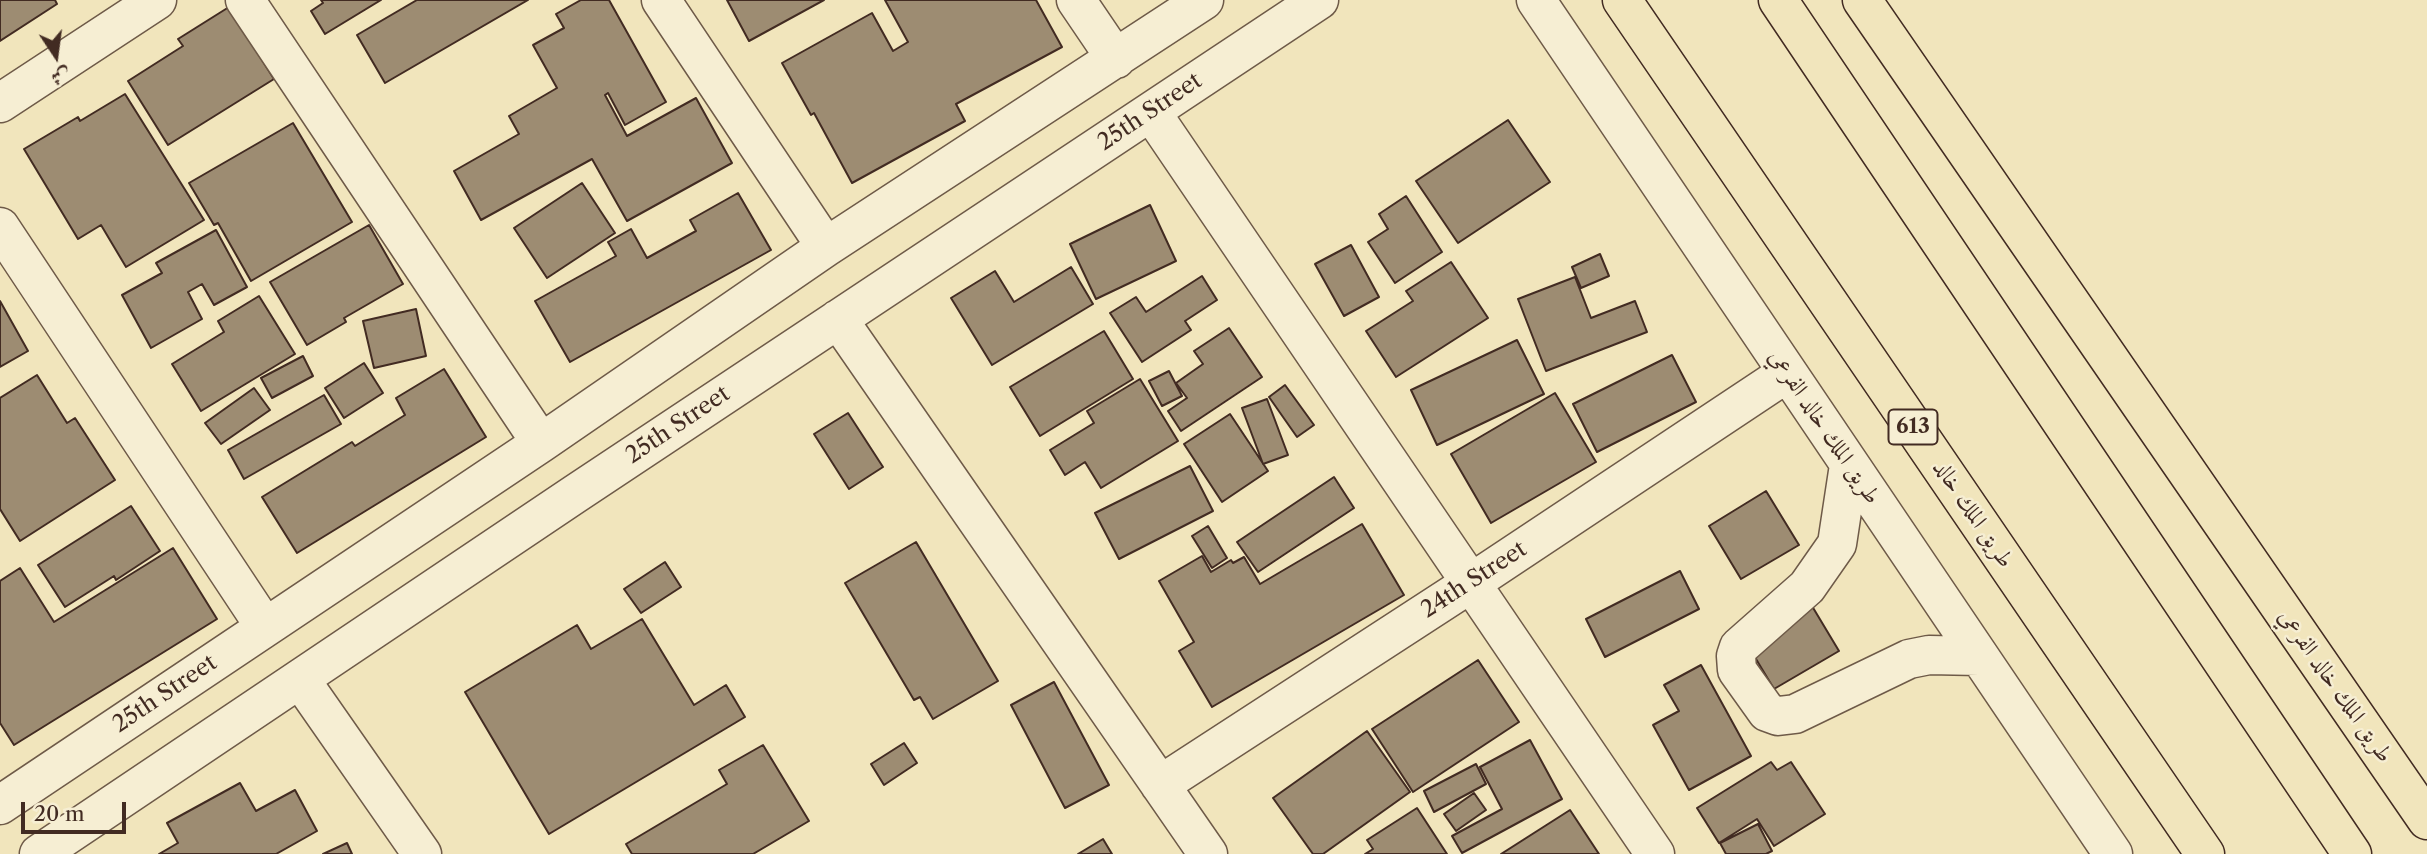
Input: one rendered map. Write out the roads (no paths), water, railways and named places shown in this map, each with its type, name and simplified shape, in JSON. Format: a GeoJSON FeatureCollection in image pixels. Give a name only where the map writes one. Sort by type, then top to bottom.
{"type":"FeatureCollection","features":[{"type":"Feature","properties":{"kind":"main road","name":"طريق الملك خالد"},"geometry":{"type":"LineString","coordinates":[[1622,0],[2205,854]]}},
{"type":"Feature","properties":{"kind":"main road"},"geometry":{"type":"LineString","coordinates":[[1777,0],[2352,854]]}},
{"type":"Feature","properties":{"kind":"main road","name":"طريق الملك خالد الفرعي"},"geometry":{"type":"LineString","coordinates":[[1862,0],[2427,820]]}},
{"type":"Feature","properties":{"kind":"street"},"geometry":{"type":"LineString","coordinates":[[0,103],[157,0]]}},
{"type":"Feature","properties":{"kind":"street"},"geometry":{"type":"LineString","coordinates":[[245,0],[541,443]]}},
{"type":"Feature","properties":{"kind":"street"},"geometry":{"type":"LineString","coordinates":[[662,0],[827,247]]}},
{"type":"Feature","properties":{"kind":"street"},"geometry":{"type":"LineString","coordinates":[[1076,0],[1116,59]]}},
{"type":"Feature","properties":{"kind":"street","name":"25th Street"},"geometry":{"type":"LineString","coordinates":[[0,805],[541,443],[827,247],[1204,0]]}},
{"type":"Feature","properties":{"kind":"street","name":"25th Street"},"geometry":{"type":"LineString","coordinates":[[39,854],[1319,0]]}},
{"type":"Feature","properties":{"kind":"street","name":"طريق الملك خالد الفرعي"},"geometry":{"type":"LineString","coordinates":[[1536,0],[2113,854]]}},
{"type":"Feature","properties":{"kind":"street"},"geometry":{"type":"LineString","coordinates":[[1151,112],[1656,854]]}},
{"type":"Feature","properties":{"kind":"street"},"geometry":{"type":"LineString","coordinates":[[0,227],[265,627]]}},
{"type":"Feature","properties":{"kind":"street"},"geometry":{"type":"LineString","coordinates":[[838,319],[1208,854]]}},
{"type":"Feature","properties":{"kind":"street","name":"24th Street"},"geometry":{"type":"LineString","coordinates":[[1160,785],[1787,373]]}},
{"type":"Feature","properties":{"kind":"street"},"geometry":{"type":"LineString","coordinates":[[1849,465],[1837,544],[1807,587],[1739,647],[1736,656],[1737,670],[1767,712],[1785,716],[1795,714],[1909,659],[1929,655],[1979,656]]}},
{"type":"Feature","properties":{"kind":"street"},"geometry":{"type":"LineString","coordinates":[[300,678],[422,854]]}}]}
